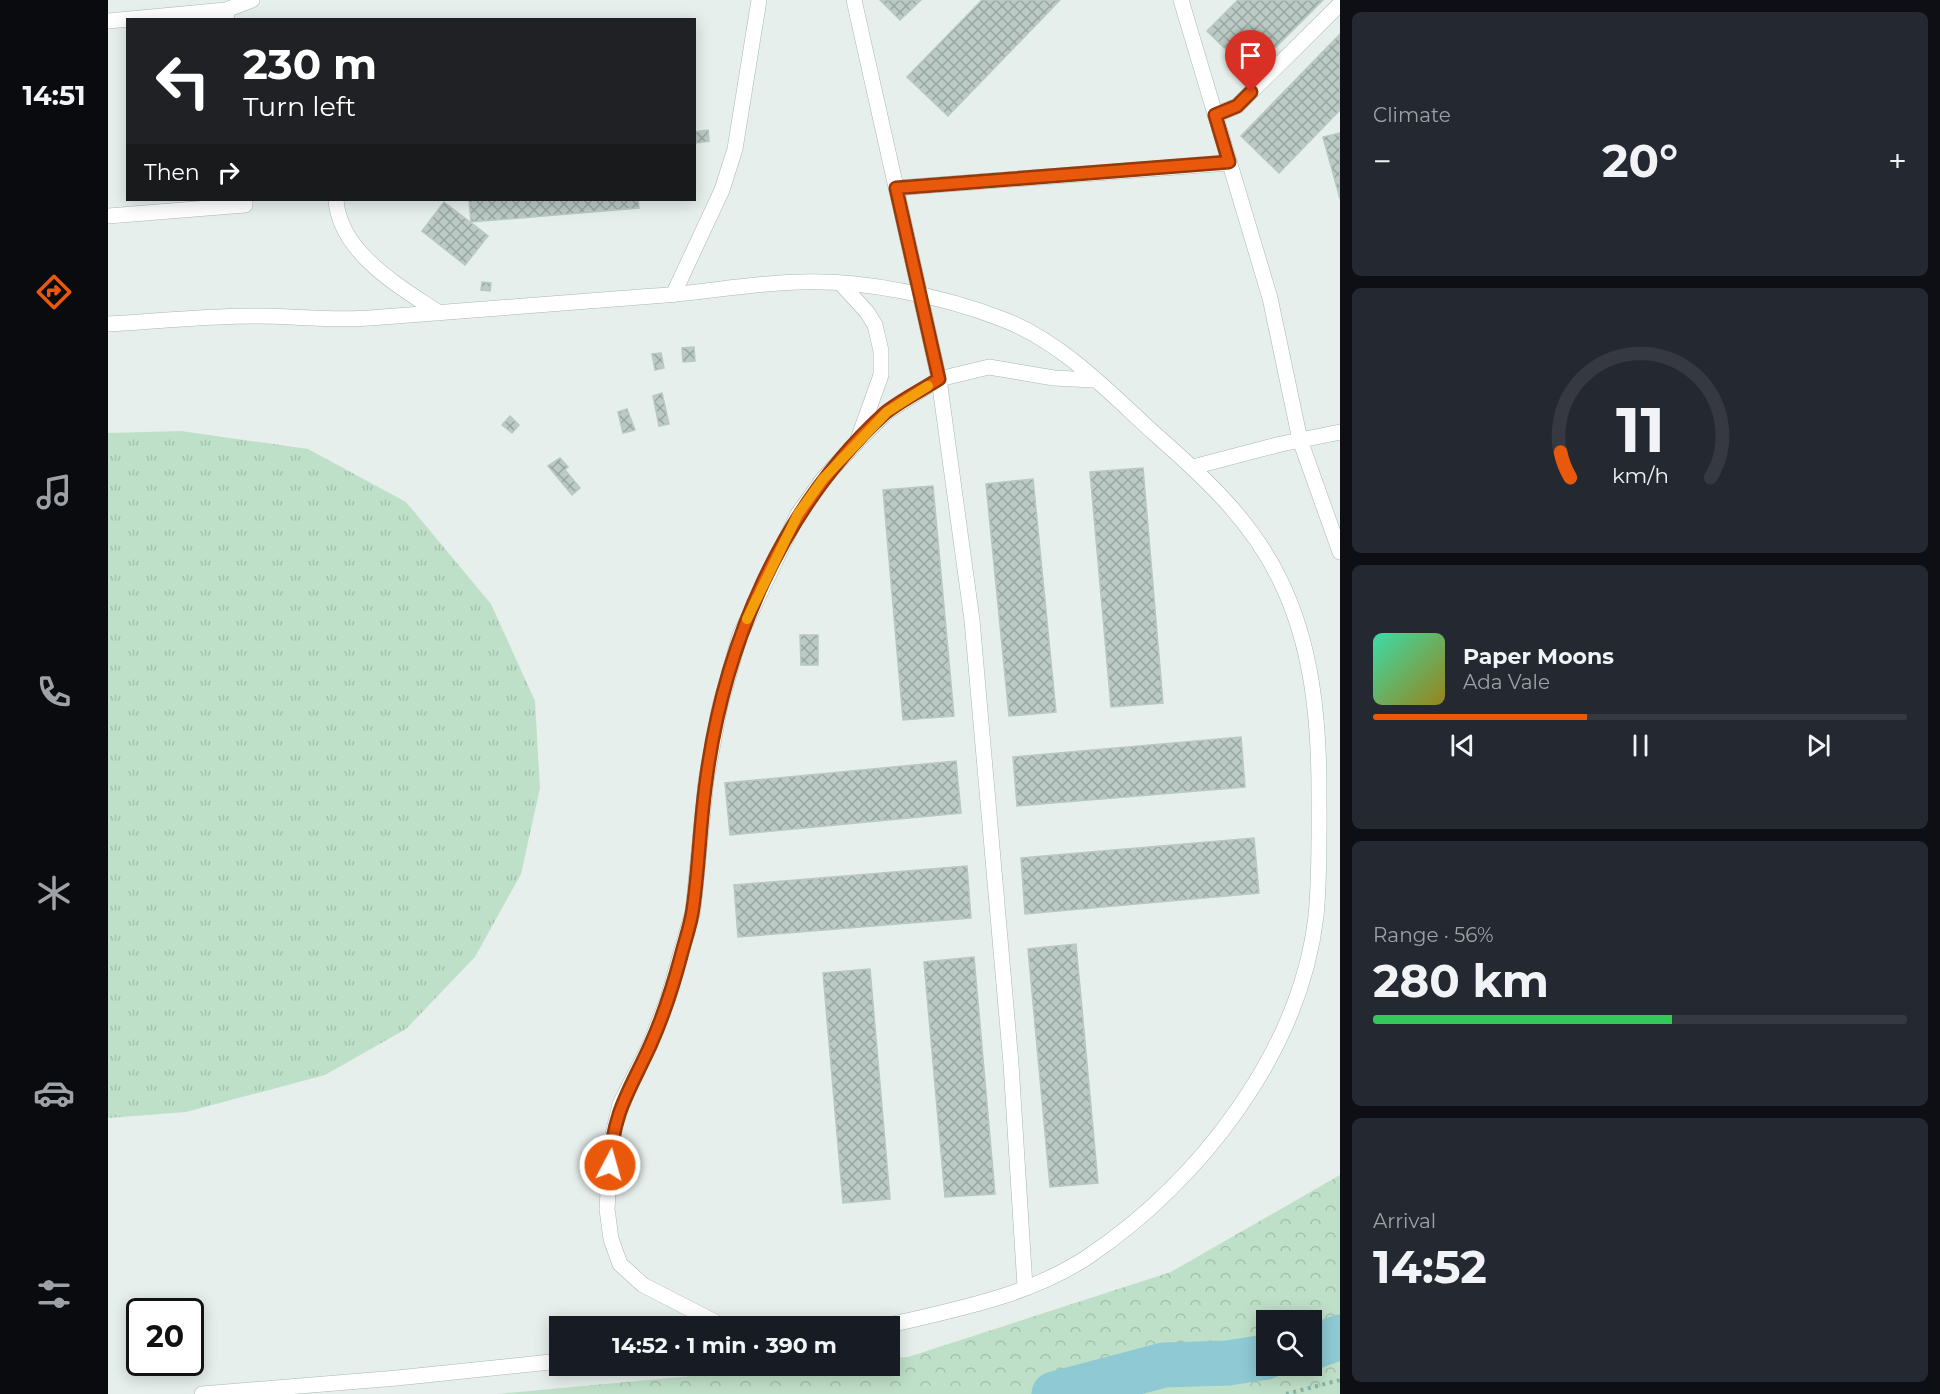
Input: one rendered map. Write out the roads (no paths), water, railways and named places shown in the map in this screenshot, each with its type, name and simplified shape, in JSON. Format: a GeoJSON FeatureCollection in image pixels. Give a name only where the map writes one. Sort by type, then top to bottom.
{"type":"FeatureCollection","features":[{"type":"Feature","properties":{"kind":"lane"},"geometry":{"type":"LineString","coordinates":[[126,18],[200,6],[226,14],[252,0]]}},
{"type":"Feature","properties":{"kind":"lane"},"geometry":{"type":"LineString","coordinates":[[673,295],[722,190],[732,159],[759,0]]}},
{"type":"Feature","properties":{"kind":"lane"},"geometry":{"type":"LineString","coordinates":[[854,0],[939,379],[972,620],[1011,1065],[1025,1287]]}},
{"type":"Feature","properties":{"kind":"lane"},"geometry":{"type":"LineString","coordinates":[[1183,1],[1270,298],[1300,440],[1340,552]]}},
{"type":"Feature","properties":{"kind":"lane"},"geometry":{"type":"LineString","coordinates":[[1215,115],[1237,106],[1340,4]]}},
{"type":"Feature","properties":{"kind":"lane"},"geometry":{"type":"LineString","coordinates":[[108,21],[126,18]]}},
{"type":"Feature","properties":{"kind":"lane"},"geometry":{"type":"LineString","coordinates":[[896,188],[1229,162]]}},
{"type":"Feature","properties":{"kind":"lane"},"geometry":{"type":"LineString","coordinates":[[108,216],[245,205],[245,201]]}},
{"type":"Feature","properties":{"kind":"lane"},"geometry":{"type":"LineString","coordinates":[[336,201],[336,209],[346,232],[365,258],[396,285],[439,313]]}},
{"type":"Feature","properties":{"kind":"lane"},"geometry":{"type":"LineString","coordinates":[[108,324],[253,316],[350,319],[673,295],[803,282],[868,286],[951,303],[1005,320],[1054,346],[1218,490],[1250,531],[1280,579],[1307,650],[1319,746],[1319,851],[1315,920],[1296,1000],[1264,1069],[1201,1159],[1150,1211],[1086,1259],[1043,1282],[951,1310],[900,1322]]}},
{"type":"Feature","properties":{"kind":"lane"},"geometry":{"type":"LineString","coordinates":[[842,285],[867,312],[875,325],[881,351],[881,375],[857,442]]}},
{"type":"Feature","properties":{"kind":"lane"},"geometry":{"type":"LineString","coordinates":[[703,1316],[643,1285],[620,1264],[611,1239],[607,1209],[611,1143],[620,1104],[650,1045],[668,998],[693,911],[706,781],[720,706],[740,635],[798,514],[823,479],[887,412],[939,379],[988,367],[1054,378],[1093,380]]}},
{"type":"Feature","properties":{"kind":"lane"},"geometry":{"type":"LineString","coordinates":[[1193,467],[1340,432]]}},
{"type":"Feature","properties":{"kind":"lane"},"geometry":{"type":"LineString","coordinates":[[202,1394],[397,1378],[549,1362]]}},
{"type":"Feature","properties":{"kind":"waterway"},"geometry":{"type":"LineString","coordinates":[[1322,1344],[1340,1337]]}},
{"type":"Feature","properties":{"kind":"waterway"},"geometry":{"type":"LineString","coordinates":[[1054,1394],[1164,1365],[1228,1363],[1256,1359]]}}]}
